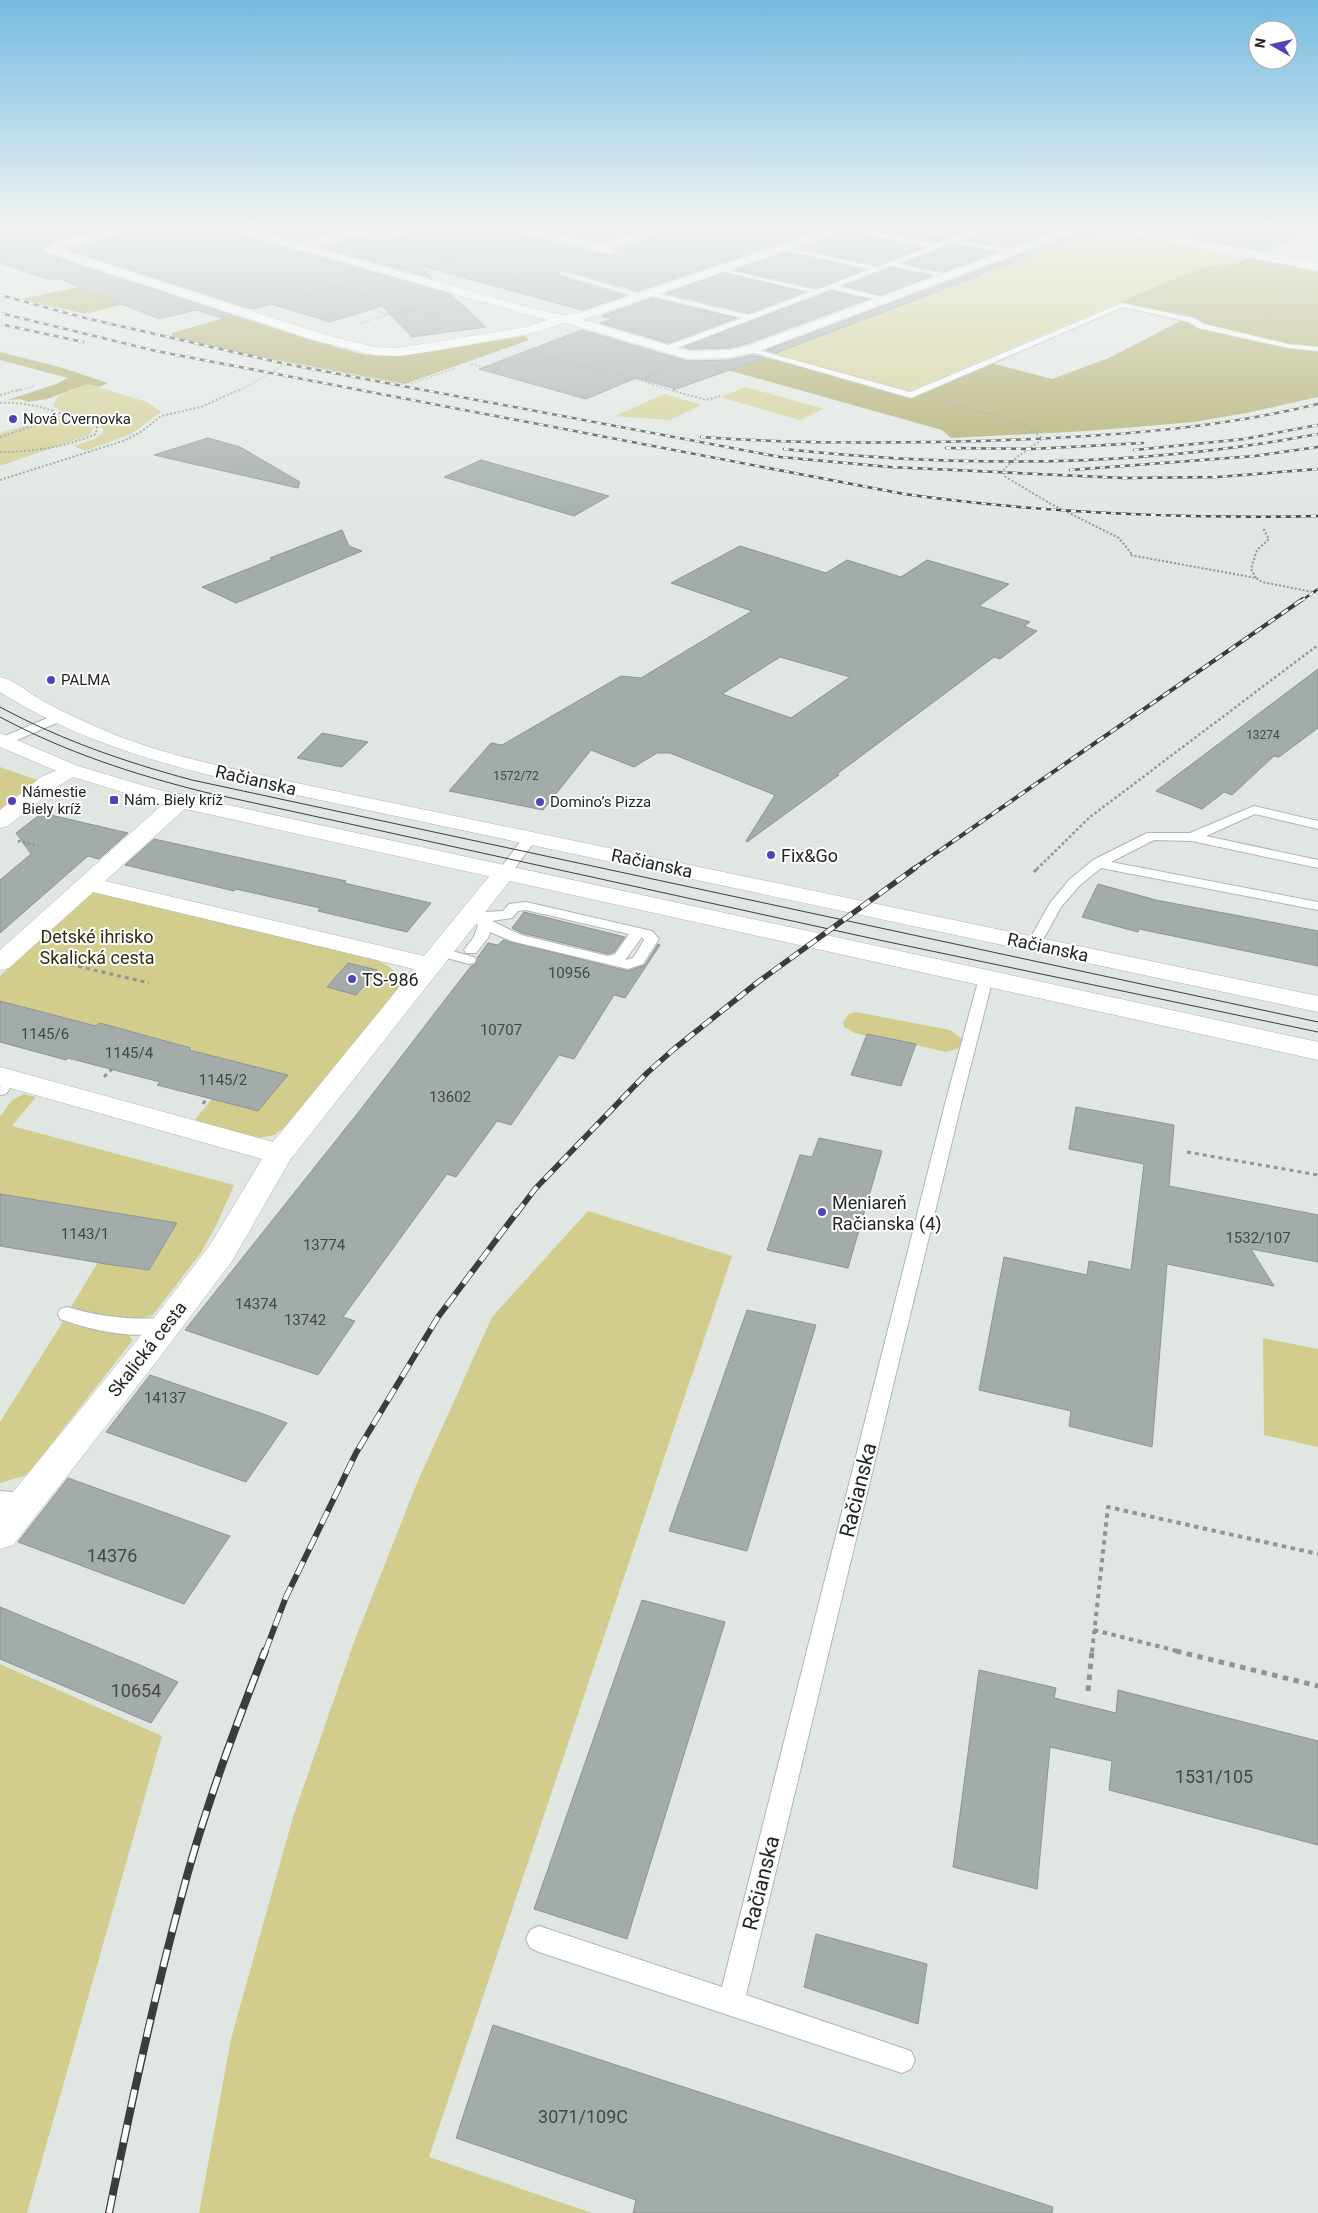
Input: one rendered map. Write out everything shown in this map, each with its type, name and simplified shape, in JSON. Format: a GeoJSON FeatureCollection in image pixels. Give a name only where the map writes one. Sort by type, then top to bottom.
{"type":"FeatureCollection","features":[{"type":"Feature","properties":{"kind":"street"},"geometry":{"type":"LineString","coordinates":[[297,329],[374,351],[398,352],[531,329]]}},
{"type":"Feature","properties":{"kind":"street"},"geometry":{"type":"LineString","coordinates":[[594,329],[685,355],[700,356],[730,354],[748,350],[804,329]]}},
{"type":"Feature","properties":{"kind":"street","name":"Račianska"},"geometry":{"type":"LineString","coordinates":[[0,684],[57,718],[114,742],[183,763],[1318,1004]]}},
{"type":"Feature","properties":{"kind":"street","name":"Račianska"},"geometry":{"type":"LineString","coordinates":[[1,741],[71,770],[180,801],[1318,1051]]}},
{"type":"Feature","properties":{"kind":"street"},"geometry":{"type":"LineString","coordinates":[[0,821],[49,782],[71,770]]}},
{"type":"Feature","properties":{"kind":"street"},"geometry":{"type":"LineString","coordinates":[[7,957],[180,801]]}},
{"type":"Feature","properties":{"kind":"street","name":"Skalická cesta"},"geometry":{"type":"LineString","coordinates":[[0,1534],[13,1501],[166,1325],[221,1253],[279,1154],[436,959],[478,919],[504,873]]}},
{"type":"Feature","properties":{"kind":"street"},"geometry":{"type":"LineString","coordinates":[[90,884],[436,959]]}},
{"type":"Feature","properties":{"kind":"street"},"geometry":{"type":"LineString","coordinates":[[3,1081],[279,1154]]}},
{"type":"Feature","properties":{"kind":"lane"},"geometry":{"type":"LineString","coordinates":[[666,349],[717,329]]}},
{"type":"Feature","properties":{"kind":"lane"},"geometry":{"type":"LineString","coordinates":[[748,350],[912,394],[1063,329]]}},
{"type":"Feature","properties":{"kind":"lane"},"geometry":{"type":"LineString","coordinates":[[1215,329],[1288,346],[1318,349]]}},
{"type":"Feature","properties":{"kind":"lane"},"geometry":{"type":"LineString","coordinates":[[1,741],[57,718]]}},
{"type":"Feature","properties":{"kind":"lane"},"geometry":{"type":"LineString","coordinates":[[1192,837],[1254,810],[1318,825]]}},
{"type":"Feature","properties":{"kind":"lane"},"geometry":{"type":"LineString","coordinates":[[1034,944],[1046,920],[1075,882],[1098,863],[1152,836],[1192,837],[1318,864]]}},
{"type":"Feature","properties":{"kind":"lane"},"geometry":{"type":"LineString","coordinates":[[504,873],[530,838]]}},
{"type":"Feature","properties":{"kind":"lane"},"geometry":{"type":"LineString","coordinates":[[1098,863],[1318,906]]}},
{"type":"Feature","properties":{"kind":"lane"},"geometry":{"type":"LineString","coordinates":[[526,906],[537,912],[614,930],[638,932],[620,957],[600,956],[519,934],[504,934],[478,919],[507,915],[514,907],[526,906]]}},
{"type":"Feature","properties":{"kind":"lane"},"geometry":{"type":"LineString","coordinates":[[436,959],[470,955],[481,938],[478,919]]}},
{"type":"Feature","properties":{"kind":"lane","name":"Račianska"},"geometry":{"type":"LineString","coordinates":[[731,2002],[951,1110],[986,978]]}},
{"type":"Feature","properties":{"kind":"lane"},"geometry":{"type":"LineString","coordinates":[[67,1314],[80,1319],[143,1328],[166,1325]]}},
{"type":"Feature","properties":{"kind":"lane"},"geometry":{"type":"LineString","coordinates":[[539,1939],[902,2060]]}},
{"type":"Feature","properties":{"kind":"path"},"geometry":{"type":"LineString","coordinates":[[530,353],[610,372]]}},
{"type":"Feature","properties":{"kind":"path"},"geometry":{"type":"LineString","coordinates":[[0,480],[123,440],[141,432],[161,416],[200,407],[236,392],[275,369],[298,359]]}},
{"type":"Feature","properties":{"kind":"path"},"geometry":{"type":"LineString","coordinates":[[468,364],[482,367]]}},
{"type":"Feature","properties":{"kind":"path"},"geometry":{"type":"LineString","coordinates":[[618,374],[706,400],[720,396]]}},
{"type":"Feature","properties":{"kind":"path"},"geometry":{"type":"LineString","coordinates":[[0,395],[34,386]]}},
{"type":"Feature","properties":{"kind":"path"},"geometry":{"type":"LineString","coordinates":[[912,394],[1025,426],[1038,433],[1042,438],[1039,443],[1032,449],[1019,455],[1004,469],[1004,476],[1051,504],[1119,538],[1131,553],[1130,555],[1256,578],[1262,582],[1318,593]]}},
{"type":"Feature","properties":{"kind":"path"},"geometry":{"type":"LineString","coordinates":[[0,403],[10,402],[39,405],[97,427],[96,434],[82,441],[28,453],[0,452]]}},
{"type":"Feature","properties":{"kind":"path"},"geometry":{"type":"LineString","coordinates":[[0,437],[36,425],[59,413]]}},
{"type":"Feature","properties":{"kind":"path"},"geometry":{"type":"LineString","coordinates":[[1256,578],[1251,569],[1258,550],[1269,539],[1263,533],[1263,528]]}},
{"type":"Feature","properties":{"kind":"path"},"geometry":{"type":"LineString","coordinates":[[1034,872],[1090,817],[1318,645]]}},
{"type":"Feature","properties":{"kind":"path"},"geometry":{"type":"LineString","coordinates":[[11,839],[39,846]]}},
{"type":"Feature","properties":{"kind":"path"},"geometry":{"type":"LineString","coordinates":[[7,957],[149,983]]}},
{"type":"Feature","properties":{"kind":"path"},"geometry":{"type":"LineString","coordinates":[[1188,1152],[1318,1175]]}},
{"type":"Feature","properties":{"kind":"path"},"geometry":{"type":"LineString","coordinates":[[1088,1691],[1108,1507],[1318,1554]]}},
{"type":"Feature","properties":{"kind":"path"},"geometry":{"type":"LineString","coordinates":[[1094,1630],[1318,1686]]}},
{"type":"Feature","properties":{"kind":"green space"},"geometry":{"type":"Polygon","coordinates":[[[839,329],[1055,329],[909,391],[774,354],[839,329]]]}},
{"type":"Feature","properties":{"kind":"green space"},"geometry":{"type":"Polygon","coordinates":[[[88,384],[147,402],[161,412],[131,434],[85,451],[74,446],[95,439],[103,433],[103,428],[64,413],[53,406],[58,396],[88,384]]]}},
{"type":"Feature","properties":{"kind":"green space"},"geometry":{"type":"Polygon","coordinates":[[[746,387],[824,409],[799,420],[720,397],[746,387]]]}},
{"type":"Feature","properties":{"kind":"green space"},"geometry":{"type":"Polygon","coordinates":[[[664,394],[702,405],[669,420],[615,416],[664,394]]]}},
{"type":"Feature","properties":{"kind":"green space"},"geometry":{"type":"Polygon","coordinates":[[[59,416],[94,428],[89,435],[0,466],[0,433],[59,416]]]}},
{"type":"Feature","properties":{"kind":"green space","name":"Námestie Biely kríž"},"geometry":{"type":"Polygon","coordinates":[[[0,767],[40,781],[0,814],[0,767]]]}},
{"type":"Feature","properties":{"kind":"green space","name":"Detské ihrisko Skalická cesta"},"geometry":{"type":"Polygon","coordinates":[[[94,892],[372,958],[395,971],[401,985],[290,1124],[274,1135],[258,1138],[192,1123],[212,1099],[258,1111],[287,1075],[191,1051],[192,1048],[100,1023],[96,1026],[8,1003],[0,1010],[0,976],[94,892]]]}},
{"type":"Feature","properties":{"kind":"green space"},"geometry":{"type":"Polygon","coordinates":[[[856,1012],[950,1030],[963,1040],[955,1050],[946,1052],[867,1034],[866,1036],[844,1027],[843,1022],[849,1014],[856,1012]]]}},
{"type":"Feature","properties":{"kind":"green space"},"geometry":{"type":"Polygon","coordinates":[[[24,1094],[36,1097],[12,1126],[234,1185],[216,1226],[200,1254],[153,1315],[134,1319],[97,1315],[71,1307],[98,1262],[149,1270],[177,1223],[0,1194],[0,1117],[12,1100],[24,1094]]]}},
{"type":"Feature","properties":{"kind":"green space"},"geometry":{"type":"Polygon","coordinates":[[[588,1211],[732,1256],[429,2157],[592,2213],[199,2213],[231,2039],[293,1817],[354,1642],[417,1483],[492,1317],[588,1211]]]}},
{"type":"Feature","properties":{"kind":"green space"},"geometry":{"type":"Polygon","coordinates":[[[64,1320],[73,1325],[128,1335],[133,1340],[27,1475],[0,1483],[0,1422],[64,1320]]]}},
{"type":"Feature","properties":{"kind":"green space"},"geometry":{"type":"Polygon","coordinates":[[[1263,1338],[1318,1349],[1318,1447],[1264,1435],[1263,1338]]]}},
{"type":"Feature","properties":{"kind":"green space"},"geometry":{"type":"Polygon","coordinates":[[[0,1664],[162,1736],[27,2213],[0,2213],[0,1664]]]}},
{"type":"Feature","properties":{"kind":"shaded area"},"geometry":{"type":"Polygon","coordinates":[[[185,329],[278,329],[366,355],[409,355],[525,336],[529,340],[405,384],[256,356],[172,337],[172,333],[185,329]]]}},
{"type":"Feature","properties":{"kind":"shaded area"},"geometry":{"type":"Polygon","coordinates":[[[1164,329],[1318,329],[1318,397],[1194,422],[1087,431],[951,438],[942,430],[717,367],[741,365],[759,356],[911,395],[987,362],[1052,379],[1109,358],[1164,329]]]}},
{"type":"Feature","properties":{"kind":"shaded area"},"geometry":{"type":"Polygon","coordinates":[[[0,352],[63,368],[108,383],[99,387],[88,384],[47,399],[28,402],[20,399],[8,400],[56,384],[68,378],[0,360],[0,352]]]}},
{"type":"Feature","properties":{"kind":"building"},"geometry":{"type":"Polygon","coordinates":[[[405,329],[469,329],[412,337],[405,329]]]}},
{"type":"Feature","properties":{"kind":"building"},"geometry":{"type":"Polygon","coordinates":[[[621,329],[705,329],[668,343],[621,329]]]}},
{"type":"Feature","properties":{"kind":"building"},"geometry":{"type":"Polygon","coordinates":[[[731,329],[786,329],[746,344],[729,348],[689,349],[684,347],[731,329]]]}},
{"type":"Feature","properties":{"kind":"building"},"geometry":{"type":"Polygon","coordinates":[[[821,329],[838,329],[776,353],[766,350],[821,329]]]}},
{"type":"Feature","properties":{"kind":"building"},"geometry":{"type":"Polygon","coordinates":[[[582,330],[687,361],[729,360],[753,355],[764,358],[676,389],[636,378],[586,399],[479,369],[582,330]]]}},
{"type":"Feature","properties":{"kind":"building"},"geometry":{"type":"Polygon","coordinates":[[[208,438],[240,447],[300,482],[298,488],[154,455],[208,438]]]}},
{"type":"Feature","properties":{"kind":"building"},"geometry":{"type":"Polygon","coordinates":[[[481,460],[609,496],[574,516],[444,477],[481,460]]]}},
{"type":"Feature","properties":{"kind":"building"},"geometry":{"type":"Polygon","coordinates":[[[342,530],[349,546],[362,551],[236,603],[202,587],[273,559],[270,558],[342,530]]]}},
{"type":"Feature","properties":{"kind":"building"},"geometry":{"type":"Polygon","coordinates":[[[740,546],[826,573],[847,560],[901,577],[927,560],[1009,584],[979,606],[1030,622],[1024,626],[1037,631],[1000,659],[994,657],[837,774],[839,775],[747,842],[775,795],[670,753],[657,753],[634,767],[591,750],[543,810],[449,791],[491,743],[502,745],[621,676],[641,678],[752,611],[671,583],[740,546]],[[780,657],[722,694],[791,718],[850,677],[780,657]]]}},
{"type":"Feature","properties":{"kind":"building"},"geometry":{"type":"Polygon","coordinates":[[[1318,669],[1318,728],[1279,757],[1274,756],[1232,795],[1224,792],[1202,809],[1156,791],[1318,669]]]}},
{"type":"Feature","properties":{"kind":"building"},"geometry":{"type":"Polygon","coordinates":[[[322,733],[368,742],[342,767],[297,758],[322,733]]]}},
{"type":"Feature","properties":{"kind":"building"},"geometry":{"type":"Polygon","coordinates":[[[42,813],[128,833],[99,859],[88,856],[0,933],[0,880],[31,854],[16,833],[42,813]]]}},
{"type":"Feature","properties":{"kind":"building"},"geometry":{"type":"Polygon","coordinates":[[[154,839],[346,881],[344,883],[431,903],[407,932],[318,911],[320,908],[236,889],[234,891],[125,865],[154,839]]]}},
{"type":"Feature","properties":{"kind":"building"},"geometry":{"type":"Polygon","coordinates":[[[1098,884],[1156,900],[1318,931],[1318,966],[1139,929],[1138,932],[1082,917],[1098,884]]]}},
{"type":"Feature","properties":{"kind":"building"},"geometry":{"type":"Polygon","coordinates":[[[524,912],[625,937],[614,952],[608,954],[522,933],[512,928],[524,912]]]}},
{"type":"Feature","properties":{"kind":"building"},"geometry":{"type":"Polygon","coordinates":[[[503,940],[628,971],[645,965],[658,944],[660,945],[625,998],[614,995],[574,1059],[559,1055],[511,1125],[497,1121],[456,1177],[447,1174],[343,1317],[355,1321],[318,1375],[185,1330],[361,1109],[471,966],[476,964],[477,958],[488,943],[498,945],[503,940]]]}},
{"type":"Feature","properties":{"kind":"building","name":"TS-986"},"geometry":{"type":"Polygon","coordinates":[[[348,963],[377,970],[356,995],[327,987],[348,963]]]}},
{"type":"Feature","properties":{"kind":"building"},"geometry":{"type":"Polygon","coordinates":[[[0,1001],[96,1026],[100,1023],[191,1048],[189,1050],[288,1075],[258,1111],[157,1085],[160,1082],[0,1042],[0,1001]]]}},
{"type":"Feature","properties":{"kind":"building"},"geometry":{"type":"Polygon","coordinates":[[[867,1034],[916,1044],[901,1086],[851,1075],[867,1034]]]}},
{"type":"Feature","properties":{"kind":"building"},"geometry":{"type":"Polygon","coordinates":[[[1076,1107],[1174,1125],[1169,1186],[1318,1215],[1318,1262],[1251,1249],[1274,1286],[1167,1264],[1152,1447],[1069,1426],[1071,1411],[979,1390],[1004,1257],[1087,1275],[1089,1261],[1131,1270],[1144,1164],[1069,1149],[1076,1107]]]}},
{"type":"Feature","properties":{"kind":"building","name":"Meniareň Račianska (4)"},"geometry":{"type":"Polygon","coordinates":[[[819,1138],[882,1151],[848,1268],[767,1250],[800,1155],[812,1157],[819,1138]]]}},
{"type":"Feature","properties":{"kind":"building"},"geometry":{"type":"Polygon","coordinates":[[[0,1194],[177,1223],[149,1270],[106,1264],[0,1246],[0,1194]]]}},
{"type":"Feature","properties":{"kind":"building"},"geometry":{"type":"Polygon","coordinates":[[[747,1310],[816,1325],[747,1551],[669,1531],[747,1310]]]}},
{"type":"Feature","properties":{"kind":"building"},"geometry":{"type":"Polygon","coordinates":[[[150,1375],[287,1423],[246,1482],[106,1432],[150,1375]]]}},
{"type":"Feature","properties":{"kind":"building"},"geometry":{"type":"Polygon","coordinates":[[[68,1478],[230,1536],[184,1604],[18,1542],[68,1478]]]}},
{"type":"Feature","properties":{"kind":"building"},"geometry":{"type":"Polygon","coordinates":[[[642,1600],[725,1622],[627,1939],[534,1909],[642,1600]]]}},
{"type":"Feature","properties":{"kind":"building"},"geometry":{"type":"Polygon","coordinates":[[[0,1607],[178,1682],[151,1723],[0,1659],[0,1607]]]}},
{"type":"Feature","properties":{"kind":"building"},"geometry":{"type":"Polygon","coordinates":[[[979,1670],[1056,1688],[1054,1698],[1116,1713],[1118,1690],[1318,1741],[1318,1845],[1109,1790],[1112,1761],[1050,1747],[1037,1889],[953,1867],[979,1670]]]}},
{"type":"Feature","properties":{"kind":"building"},"geometry":{"type":"Polygon","coordinates":[[[816,1934],[927,1964],[918,2024],[804,1987],[816,1934]]]}},
{"type":"Feature","properties":{"kind":"building"},"geometry":{"type":"Polygon","coordinates":[[[493,2025],[1053,2207],[1052,2213],[633,2213],[636,2200],[456,2138],[493,2025]]]}},
{"type":"Feature","properties":{"kind":"tram line"},"geometry":{"type":"LineString","coordinates":[[0,707],[70,740],[142,766],[192,780],[1318,1022]]}},
{"type":"Feature","properties":{"kind":"tram line"},"geometry":{"type":"LineString","coordinates":[[0,717],[49,741],[100,761],[151,778],[204,792],[879,940],[1318,1032]]}},
{"type":"Feature","properties":{"kind":"railway"},"geometry":{"type":"LineString","coordinates":[[24,329],[83,342]]}},
{"type":"Feature","properties":{"kind":"railway"},"geometry":{"type":"LineString","coordinates":[[67,329],[156,351],[904,494],[1007,506],[1110,513],[1266,517],[1318,516]]}},
{"type":"Feature","properties":{"kind":"railway"},"geometry":{"type":"LineString","coordinates":[[134,329],[286,364],[780,457],[890,467],[1124,478],[1217,477],[1318,469]]}},
{"type":"Feature","properties":{"kind":"railway"},"geometry":{"type":"LineString","coordinates":[[701,437],[771,441],[876,442],[981,441],[1108,435],[1234,421],[1318,404]]}},
{"type":"Feature","properties":{"kind":"railway"},"geometry":{"type":"LineString","coordinates":[[1134,450],[1244,439],[1318,425]]}},
{"type":"Feature","properties":{"kind":"railway"},"geometry":{"type":"LineString","coordinates":[[784,449],[918,459],[1052,461],[1186,453],[1318,434]]}},
{"type":"Feature","properties":{"kind":"railway"},"geometry":{"type":"LineString","coordinates":[[946,448],[1032,449],[1143,443]]}},
{"type":"Feature","properties":{"kind":"railway"},"geometry":{"type":"LineString","coordinates":[[1070,470],[1255,456],[1318,447]]}},
{"type":"Feature","properties":{"kind":"railway"},"geometry":{"type":"LineString","coordinates":[[1301,601],[1318,589]]}},
{"type":"Feature","properties":{"kind":"railway"},"geometry":{"type":"LineString","coordinates":[[913,869],[1303,599]]}},
{"type":"Feature","properties":{"kind":"railway"},"geometry":{"type":"LineString","coordinates":[[517,1213],[535,1189],[647,1073],[674,1049],[758,982],[915,868]]}},
{"type":"Feature","properties":{"kind":"railway"},"geometry":{"type":"LineString","coordinates":[[265,1652],[286,1597],[356,1453],[438,1317],[518,1211]]}},
{"type":"Feature","properties":{"kind":"railway"},"geometry":{"type":"LineString","coordinates":[[109,2213],[151,2018],[189,1870],[219,1775],[265,1651]]}},
{"type":"Feature","properties":{"kind":"place","name":"Nová Cvernovka"},"geometry":{"type":"Point","coordinates":[13,419]}},
{"type":"Feature","properties":{"kind":"place","name":"PALMA"},"geometry":{"type":"Point","coordinates":[51,680]}},
{"type":"Feature","properties":{"kind":"place","name":"Nám. Biely kríž"},"geometry":{"type":"Point","coordinates":[114,800]}},
{"type":"Feature","properties":{"kind":"place","name":"Námestie Biely kríž"},"geometry":{"type":"Point","coordinates":[12,801]}},
{"type":"Feature","properties":{"kind":"place","name":"Domino’s Pizza"},"geometry":{"type":"Point","coordinates":[540,802]}},
{"type":"Feature","properties":{"kind":"place","name":"Fix&Go"},"geometry":{"type":"Point","coordinates":[771,855]}},
{"type":"Feature","properties":{"kind":"place","name":"TS-986"},"geometry":{"type":"Point","coordinates":[352,979]}},
{"type":"Feature","properties":{"kind":"place","name":"Meniareň Račianska (4)"},"geometry":{"type":"Point","coordinates":[822,1212]}}]}
